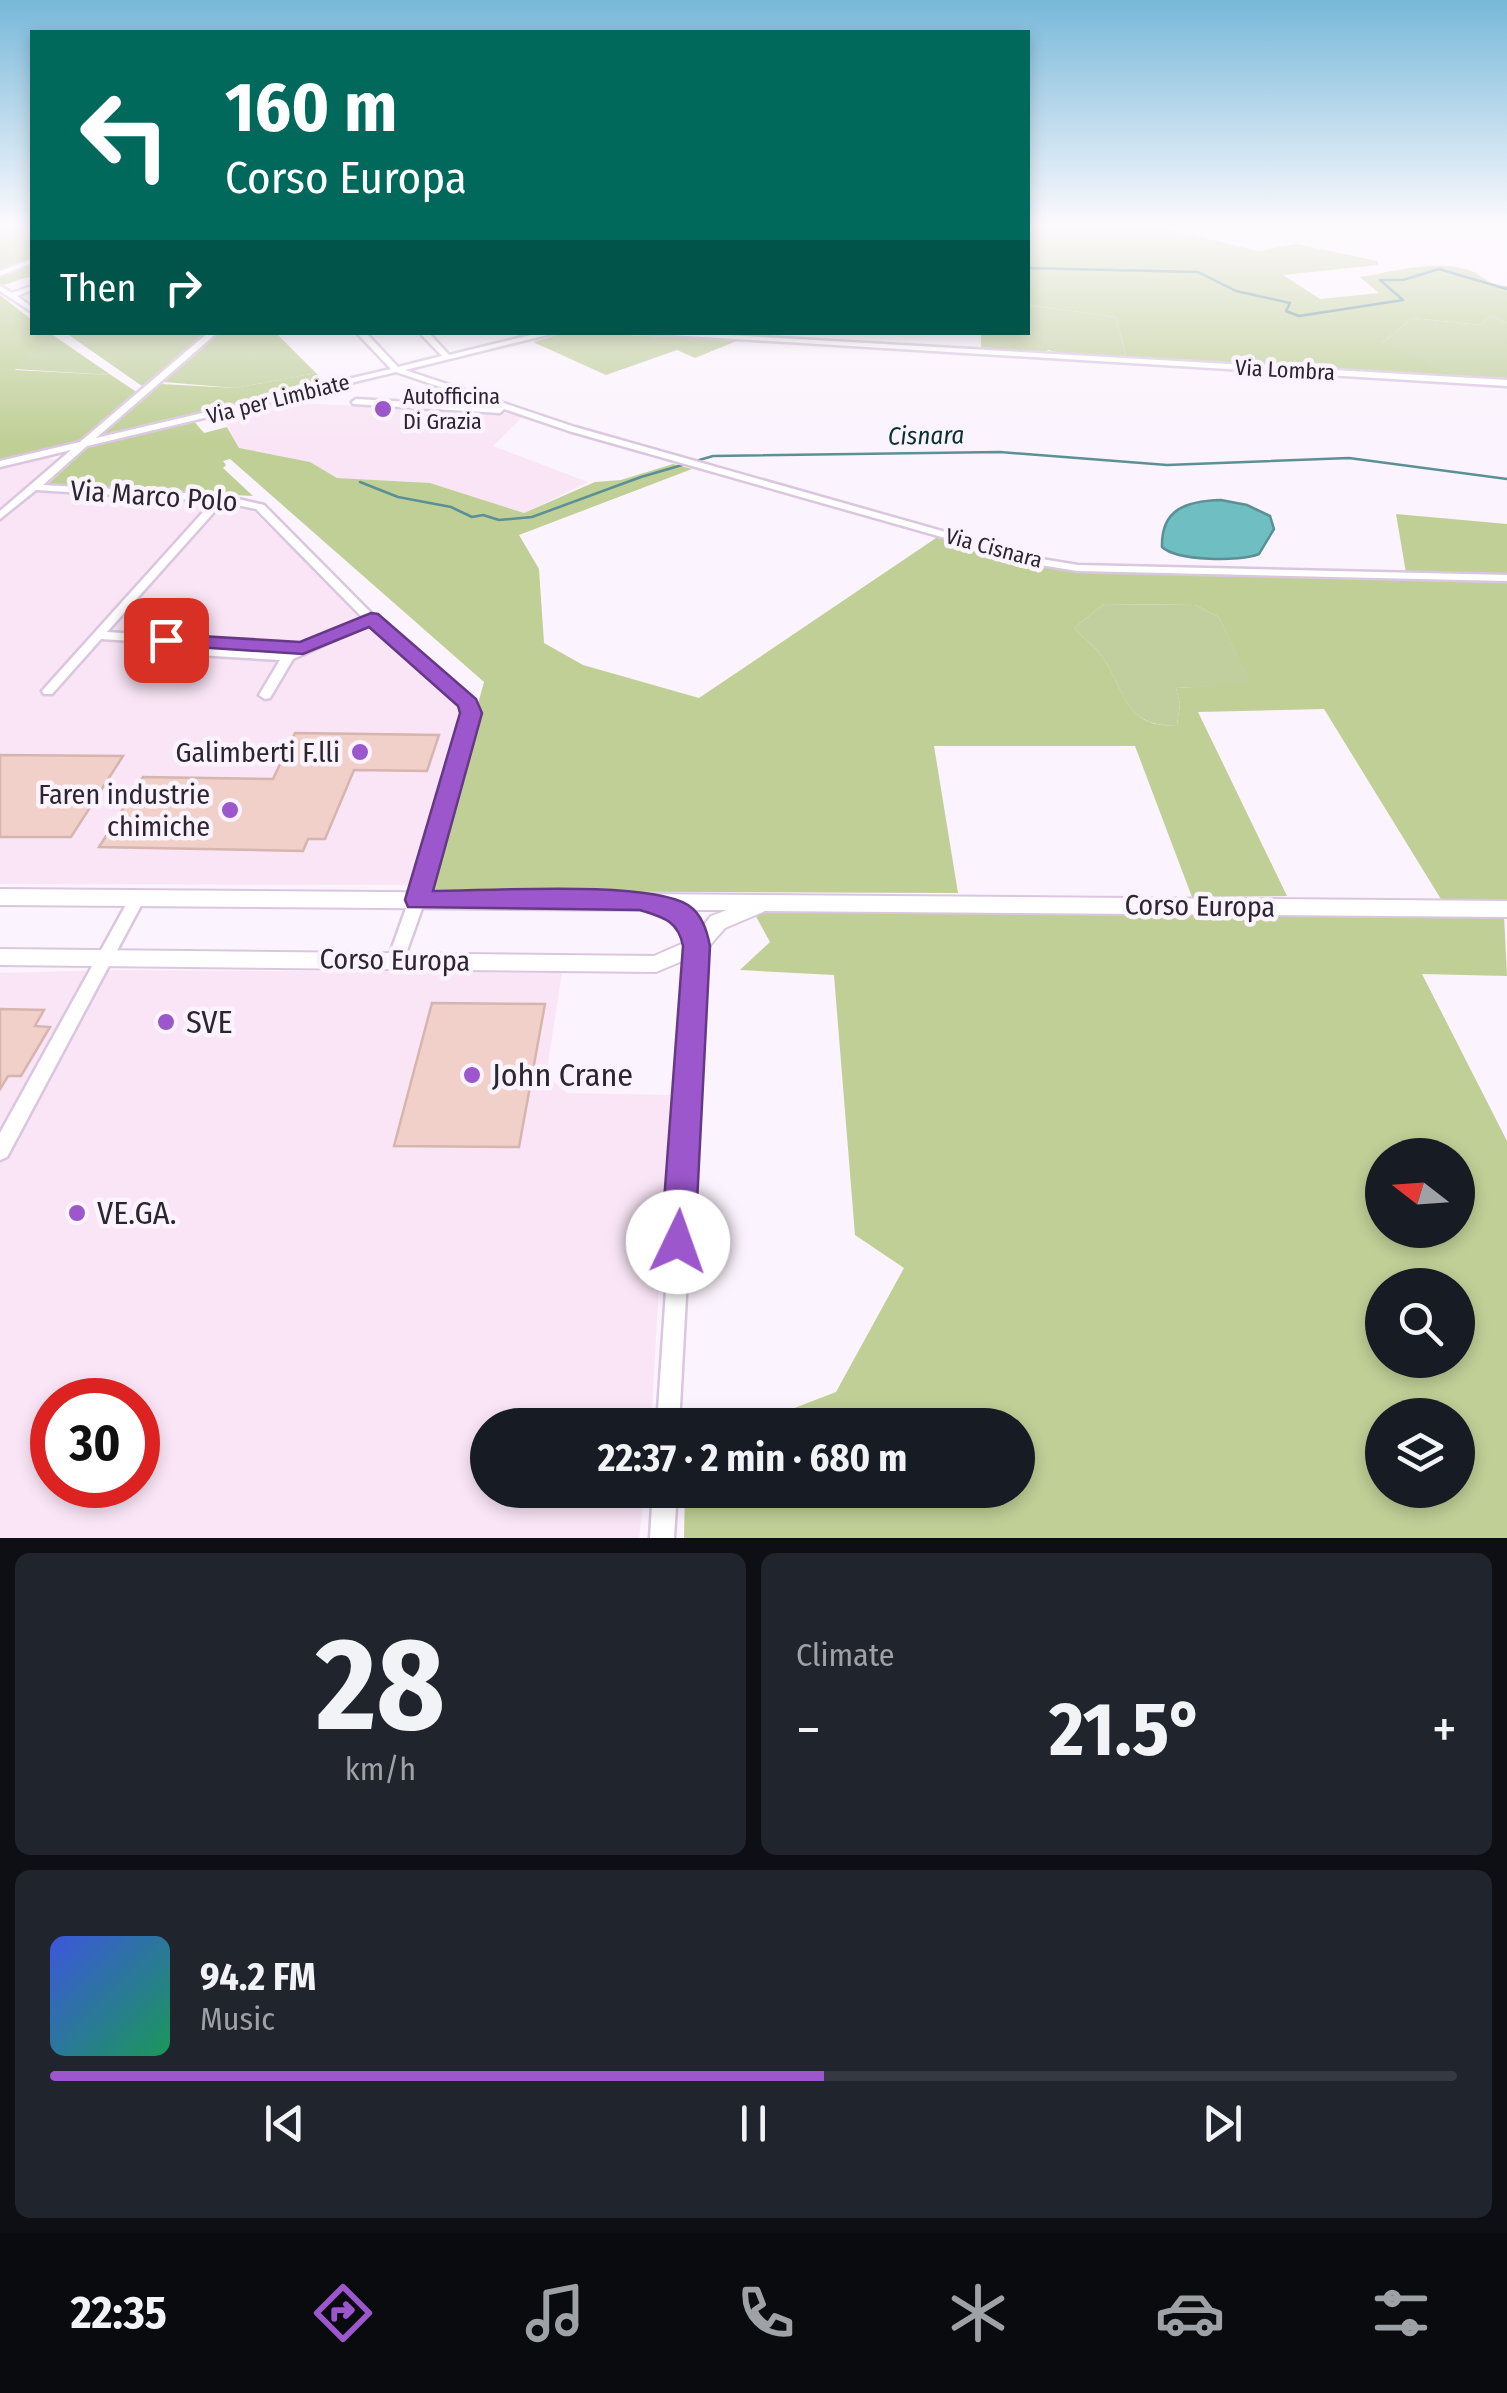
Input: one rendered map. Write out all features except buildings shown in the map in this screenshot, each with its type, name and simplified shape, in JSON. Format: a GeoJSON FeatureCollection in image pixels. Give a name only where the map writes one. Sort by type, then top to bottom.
{"type":"FeatureCollection","features":[{"type":"Feature","properties":{"kind":"street"},"geometry":{"type":"LineString","coordinates":[[0,516],[211,335]]}},
{"type":"Feature","properties":{"kind":"street"},"geometry":{"type":"LineString","coordinates":[[363,335],[397,370]]}},
{"type":"Feature","properties":{"kind":"street"},"geometry":{"type":"LineString","coordinates":[[427,335],[448,358]]}},
{"type":"Feature","properties":{"kind":"street","name":"Via per Limbiate"},"geometry":{"type":"LineString","coordinates":[[0,464],[543,335]]}},
{"type":"Feature","properties":{"kind":"street","name":"Via Lombra"},"geometry":{"type":"LineString","coordinates":[[677,335],[1507,382]]}},
{"type":"Feature","properties":{"kind":"street","name":"Via Cisnara"},"geometry":{"type":"LineString","coordinates":[[397,370],[679,461],[1026,558],[1078,568],[1507,578]]}},
{"type":"Feature","properties":{"kind":"street"},"geometry":{"type":"LineString","coordinates":[[356,402],[519,410]]}},
{"type":"Feature","properties":{"kind":"street","name":"Via Marco Polo"},"geometry":{"type":"LineString","coordinates":[[34,488],[221,498],[260,507],[371,618],[468,704],[471,713],[418,900],[396,959]]}},
{"type":"Feature","properties":{"kind":"street"},"geometry":{"type":"LineString","coordinates":[[48,691],[221,498]]}},
{"type":"Feature","properties":{"kind":"street"},"geometry":{"type":"LineString","coordinates":[[265,695],[288,657],[371,618]]}},
{"type":"Feature","properties":{"kind":"street"},"geometry":{"type":"LineString","coordinates":[[94,640],[303,648]]}},
{"type":"Feature","properties":{"kind":"street"},"geometry":{"type":"LineString","coordinates":[[94,640],[288,657]]}},
{"type":"Feature","properties":{"kind":"street","name":"Corso Europa"},"geometry":{"type":"LineString","coordinates":[[0,897],[1507,909]]}},
{"type":"Feature","properties":{"kind":"street"},"geometry":{"type":"LineString","coordinates":[[0,1151],[137,898]]}},
{"type":"Feature","properties":{"kind":"street"},"geometry":{"type":"LineString","coordinates":[[640,900],[680,913],[693,929],[697,946],[669,1408]]}},
{"type":"Feature","properties":{"kind":"street","name":"Corso Europa"},"geometry":{"type":"LineString","coordinates":[[0,956],[656,964],[697,946],[718,922],[772,902]]}},
{"type":"Feature","properties":{"kind":"street"},"geometry":{"type":"LineString","coordinates":[[662,1538],[664,1508]]}},
{"type":"Feature","properties":{"kind":"shaded area"},"geometry":{"type":"Polygon","coordinates":[[[278,402],[525,414],[493,446],[588,482],[524,513],[430,483],[337,478],[310,462],[239,448],[223,416],[278,402]]]}},
{"type":"Feature","properties":{"kind":"shaded area"},"geometry":{"type":"Polygon","coordinates":[[[48,457],[56,460],[34,491],[246,504],[463,711],[412,885],[0,884],[0,469],[48,457]]]}},
{"type":"Feature","properties":{"kind":"shaded area"},"geometry":{"type":"Polygon","coordinates":[[[0,973],[562,973],[546,1075],[567,1093],[670,1095],[652,1408],[470,1408],[470,1508],[643,1508],[639,1538],[0,1538],[0,973]]]}},
{"type":"Feature","properties":{"kind":"green space"},"geometry":{"type":"Polygon","coordinates":[[[0,300],[6,300],[30,318],[30,335],[45,335],[15,370],[111,375],[135,391],[153,391],[161,384],[235,388],[316,373],[327,385],[192,419],[204,433],[227,427],[239,448],[310,462],[337,478],[430,483],[524,513],[595,482],[621,480],[673,464],[692,469],[519,535],[539,569],[544,643],[583,665],[699,698],[939,536],[1042,565],[1084,571],[1507,583],[1507,904],[1444,904],[1324,709],[1198,712],[1287,896],[1192,897],[1135,746],[934,746],[958,893],[427,891],[484,682],[230,459],[223,461],[223,468],[253,496],[47,485],[91,445],[0,462],[0,300]],[[1104,604],[1074,628],[1097,650],[1135,712],[1159,725],[1177,725],[1180,704],[1176,688],[1250,684],[1219,617],[1195,605],[1104,604]]]}},
{"type":"Feature","properties":{"kind":"green space"},"geometry":{"type":"Polygon","coordinates":[[[1030,300],[1507,300],[1507,323],[1491,315],[1481,325],[1412,318],[1382,343],[1460,377],[1127,359],[1116,317],[1030,305],[1030,300]]]}},
{"type":"Feature","properties":{"kind":"green space"},"geometry":{"type":"Polygon","coordinates":[[[1030,305],[1116,317],[1127,359],[1068,357],[1049,350],[1033,355],[981,352],[981,335],[1030,335],[1030,305]]]}},
{"type":"Feature","properties":{"kind":"green space"},"geometry":{"type":"Polygon","coordinates":[[[1491,315],[1507,323],[1507,380],[1460,377],[1381,344],[1412,318],[1481,325],[1491,315]]]}},
{"type":"Feature","properties":{"kind":"green space"},"geometry":{"type":"Polygon","coordinates":[[[45,335],[53,335],[111,375],[14,369],[45,335]]]}},
{"type":"Feature","properties":{"kind":"green space"},"geometry":{"type":"Polygon","coordinates":[[[69,335],[204,335],[142,386],[69,335]]]}},
{"type":"Feature","properties":{"kind":"green space"},"geometry":{"type":"Polygon","coordinates":[[[218,335],[278,335],[316,373],[235,388],[164,382],[218,335]]]}},
{"type":"Feature","properties":{"kind":"green space"},"geometry":{"type":"Polygon","coordinates":[[[557,335],[739,340],[695,358],[677,350],[606,375],[533,342],[557,335]]]}},
{"type":"Feature","properties":{"kind":"green space"},"geometry":{"type":"Polygon","coordinates":[[[1396,514],[1507,524],[1507,576],[1406,573],[1396,514]]]}},
{"type":"Feature","properties":{"kind":"green space"},"geometry":{"type":"Polygon","coordinates":[[[1104,604],[1195,605],[1219,617],[1251,685],[1176,688],[1180,704],[1177,725],[1145,720],[1126,701],[1097,650],[1074,628],[1104,604]]]}},
{"type":"Feature","properties":{"kind":"green space"},"geometry":{"type":"Polygon","coordinates":[[[753,911],[1504,916],[1507,976],[1422,974],[1507,1141],[1507,1538],[684,1538],[685,1508],[1035,1508],[1035,1408],[794,1408],[836,1392],[904,1268],[855,1235],[834,975],[740,970],[770,942],[753,911]]]}},
{"type":"Feature","properties":{"kind":"water"},"geometry":{"type":"Polygon","coordinates":[[[1221,500],[1247,505],[1270,516],[1274,529],[1259,554],[1209,559],[1181,555],[1162,547],[1166,524],[1178,510],[1197,502],[1221,500]]]}},
{"type":"Feature","properties":{"kind":"waterway"},"geometry":{"type":"LineString","coordinates":[[1275,300],[1290,303],[1286,311],[1299,316],[1403,300]]}},
{"type":"Feature","properties":{"kind":"waterway","name":"Cisnara"},"geometry":{"type":"LineString","coordinates":[[360,482],[398,497],[451,507],[472,517],[483,515],[499,520],[532,517],[641,477],[713,456],[1000,452],[1167,465],[1349,458],[1507,479]]}},
{"type":"Feature","properties":{"kind":"place","name":"Autofficina Di Grazia"},"geometry":{"type":"Point","coordinates":[383,409]}},
{"type":"Feature","properties":{"kind":"place","name":"Galimberti F.lli"},"geometry":{"type":"Point","coordinates":[360,752]}},
{"type":"Feature","properties":{"kind":"place","name":"Faren industrie chimiche"},"geometry":{"type":"Point","coordinates":[230,810]}},
{"type":"Feature","properties":{"kind":"place","name":"SVE"},"geometry":{"type":"Point","coordinates":[166,1022]}},
{"type":"Feature","properties":{"kind":"place","name":"John Crane"},"geometry":{"type":"Point","coordinates":[472,1075]}},
{"type":"Feature","properties":{"kind":"place","name":"VE.GA."},"geometry":{"type":"Point","coordinates":[77,1213]}},
{"type":"Feature","properties":{"kind":"route"},"geometry":{"type":"LineString","coordinates":[[166,640],[303,648],[371,618],[468,704],[471,713],[418,900],[640,900],[680,913],[693,929],[697,946],[678,1242]]}}]}
